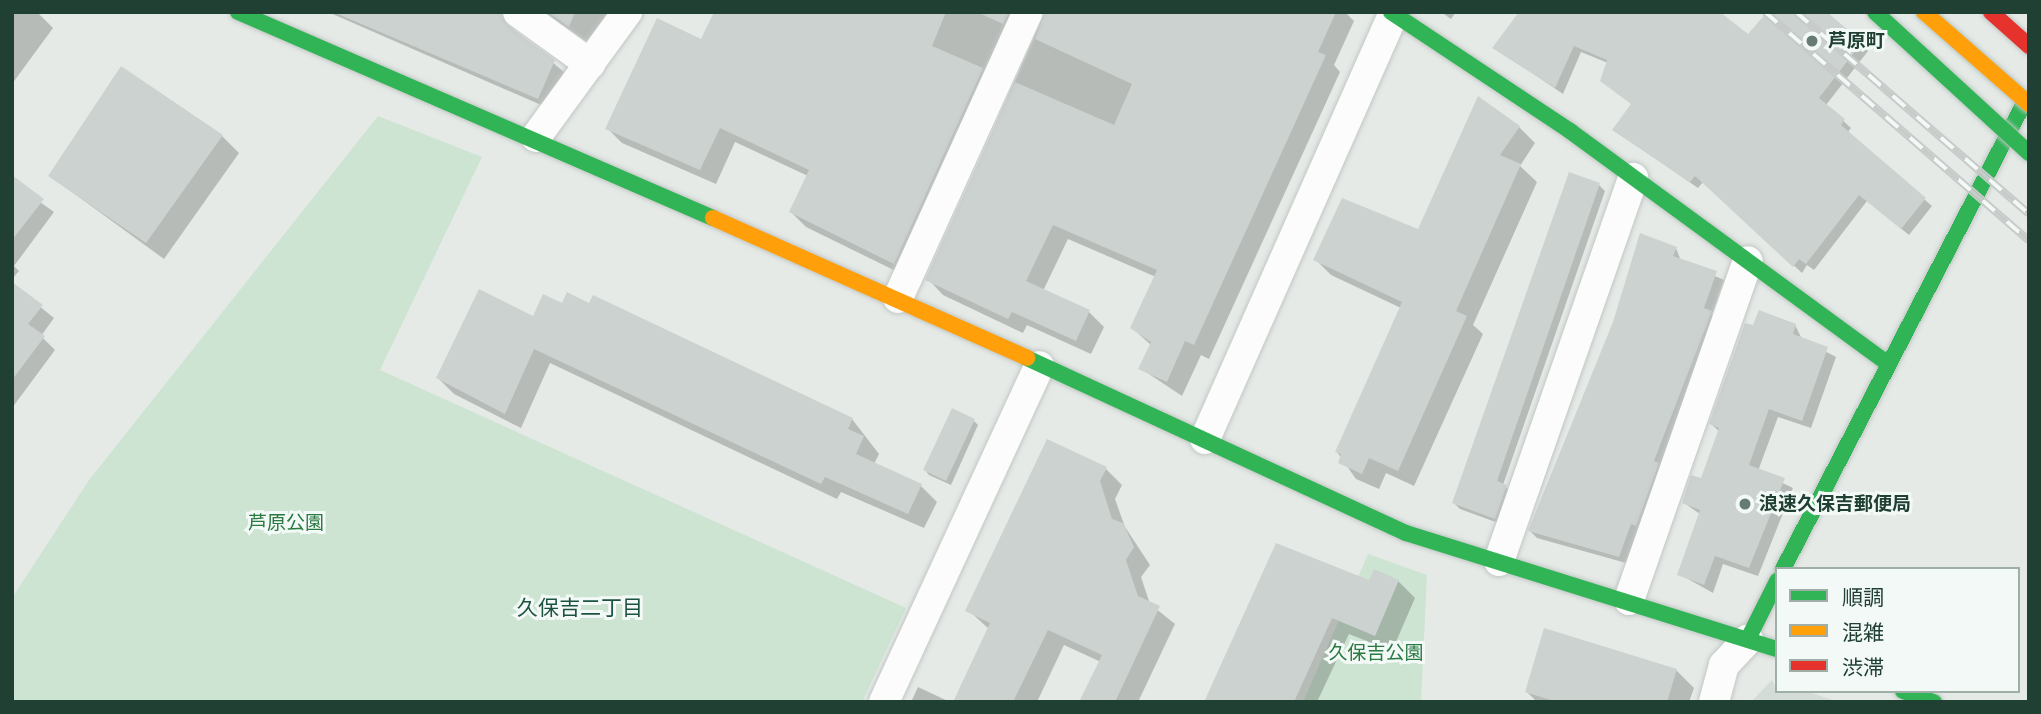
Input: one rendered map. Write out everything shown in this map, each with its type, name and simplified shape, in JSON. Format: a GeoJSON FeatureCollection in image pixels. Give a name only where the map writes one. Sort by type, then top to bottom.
{"type":"FeatureCollection","features":[{"type":"Feature","properties":{"kind":"main road"},"geometry":{"type":"LineString","coordinates":[[238,12],[536,137],[898,298],[1039,366],[1205,439],[1406,533],[1629,600],[1775,648]]}},
{"type":"Feature","properties":{"kind":"main road"},"geometry":{"type":"LineString","coordinates":[[1875,12],[2029,153]]}},
{"type":"Feature","properties":{"kind":"main road"},"geometry":{"type":"LineString","coordinates":[[1924,12],[2029,104]]}},
{"type":"Feature","properties":{"kind":"main road"},"geometry":{"type":"LineString","coordinates":[[1990,12],[2029,46]]}},
{"type":"Feature","properties":{"kind":"main road"},"geometry":{"type":"LineString","coordinates":[[1392,13],[1633,178],[1886,362]]}},
{"type":"Feature","properties":{"kind":"main road"},"geometry":{"type":"LineString","coordinates":[[1784,567],[1886,362],[2029,95]]}},
{"type":"Feature","properties":{"kind":"main road"},"geometry":{"type":"LineString","coordinates":[[1748,639],[1775,585]]}},
{"type":"Feature","properties":{"kind":"main road"},"geometry":{"type":"LineString","coordinates":[[1909,693],[1934,702]]}},
{"type":"Feature","properties":{"kind":"street"},"geometry":{"type":"LineString","coordinates":[[518,12],[590,64]]}},
{"type":"Feature","properties":{"kind":"street"},"geometry":{"type":"LineString","coordinates":[[536,137],[627,12]]}},
{"type":"Feature","properties":{"kind":"street"},"geometry":{"type":"LineString","coordinates":[[898,298],[1028,12]]}},
{"type":"Feature","properties":{"kind":"street"},"geometry":{"type":"LineString","coordinates":[[1205,439],[1392,13]]}},
{"type":"Feature","properties":{"kind":"street"},"geometry":{"type":"LineString","coordinates":[[1499,561],[1633,178]]}},
{"type":"Feature","properties":{"kind":"street"},"geometry":{"type":"LineString","coordinates":[[1629,600],[1748,261]]}},
{"type":"Feature","properties":{"kind":"street"},"geometry":{"type":"LineString","coordinates":[[884,702],[1039,366]]}},
{"type":"Feature","properties":{"kind":"street"},"geometry":{"type":"LineString","coordinates":[[1714,702],[1724,665],[1748,639]]}},
{"type":"Feature","properties":{"kind":"shaded area"},"geometry":{"type":"Polygon","coordinates":[[[1772,680],[1775,693],[1812,693],[1838,702],[1751,702],[1772,680]]]}},
{"type":"Feature","properties":{"kind":"green space","name":"芦原公園"},"geometry":{"type":"Polygon","coordinates":[[[378,116],[482,157],[380,370],[906,608],[862,702],[12,702],[12,598],[89,480],[378,116]]]}},
{"type":"Feature","properties":{"kind":"green space","name":"久保吉公園"},"geometry":{"type":"Polygon","coordinates":[[[1368,554],[1427,575],[1421,702],[1303,702],[1368,554]]]}},
{"type":"Feature","properties":{"kind":"building"},"geometry":{"type":"Polygon","coordinates":[[[333,12],[501,12],[508,26],[555,60],[538,99],[333,12]]]}},
{"type":"Feature","properties":{"kind":"building"},"geometry":{"type":"Polygon","coordinates":[[[548,12],[575,12],[569,27],[548,12]]]}},
{"type":"Feature","properties":{"kind":"building"},"geometry":{"type":"Polygon","coordinates":[[[714,12],[946,12],[932,46],[983,68],[894,264],[789,212],[809,170],[720,128],[700,170],[605,129],[657,18],[701,39],[714,12]]]}},
{"type":"Feature","properties":{"kind":"building"},"geometry":{"type":"Polygon","coordinates":[[[977,12],[1009,12],[1003,24],[977,12]]]}},
{"type":"Feature","properties":{"kind":"building"},"geometry":{"type":"Polygon","coordinates":[[[1045,12],[1336,12],[1318,52],[1326,55],[1194,345],[1185,341],[1167,382],[1138,369],[1151,342],[1130,328],[1157,270],[1053,225],[1026,281],[1090,310],[1076,341],[1012,312],[1008,319],[925,280],[1015,82],[1114,125],[1132,84],[1035,39],[1045,12]]]}},
{"type":"Feature","properties":{"kind":"building"},"geometry":{"type":"Polygon","coordinates":[[[1519,12],[1720,12],[1748,34],[1767,12],[1827,12],[1862,42],[1819,98],[1845,119],[1841,125],[1926,198],[1901,229],[1859,195],[1806,264],[1799,259],[1793,267],[1695,176],[1690,182],[1612,130],[1631,104],[1600,81],[1607,60],[1574,46],[1555,88],[1492,48],[1519,12]]]}},
{"type":"Feature","properties":{"kind":"building"},"geometry":{"type":"Polygon","coordinates":[[[121,66],[223,135],[146,243],[48,176],[121,66]]]}},
{"type":"Feature","properties":{"kind":"building"},"geometry":{"type":"Polygon","coordinates":[[[1478,96],[1520,126],[1500,155],[1521,164],[1456,311],[1467,316],[1398,471],[1369,458],[1362,474],[1338,463],[1341,454],[1335,452],[1402,302],[1313,260],[1342,198],[1418,229],[1478,96]]]}},
{"type":"Feature","properties":{"kind":"building"},"geometry":{"type":"Polygon","coordinates":[[[1569,172],[1600,183],[1497,481],[1507,485],[1495,519],[1452,503],[1569,172]]]}},
{"type":"Feature","properties":{"kind":"building"},"geometry":{"type":"Polygon","coordinates":[[[12,175],[44,199],[12,240],[12,175]]]}},
{"type":"Feature","properties":{"kind":"building"},"geometry":{"type":"Polygon","coordinates":[[[1640,233],[1677,247],[1673,256],[1717,271],[1704,308],[1712,311],[1654,461],[1659,463],[1636,526],[1631,524],[1619,557],[1528,531],[1613,322],[1640,233]]]}},
{"type":"Feature","properties":{"kind":"building"},"geometry":{"type":"Polygon","coordinates":[[[12,282],[43,305],[28,324],[45,336],[12,380],[12,282]]]}},
{"type":"Feature","properties":{"kind":"building"},"geometry":{"type":"Polygon","coordinates":[[[479,289],[533,316],[543,294],[562,303],[567,292],[589,303],[593,295],[853,418],[848,429],[864,436],[856,454],[922,484],[908,514],[825,477],[821,484],[534,349],[505,414],[436,378],[479,289]]]}},
{"type":"Feature","properties":{"kind":"building"},"geometry":{"type":"Polygon","coordinates":[[[1759,310],[1796,324],[1793,334],[1828,347],[1802,421],[1769,409],[1749,465],[1785,478],[1749,568],[1715,556],[1704,585],[1677,575],[1700,510],[1682,503],[1691,475],[1701,478],[1719,428],[1709,424],[1745,323],[1753,325],[1759,310]]]}},
{"type":"Feature","properties":{"kind":"building"},"geometry":{"type":"Polygon","coordinates":[[[952,408],[975,419],[946,481],[923,470],[952,408]]]}},
{"type":"Feature","properties":{"kind":"building"},"geometry":{"type":"Polygon","coordinates":[[[1047,439],[1107,467],[1100,481],[1112,519],[1123,523],[1134,547],[1126,560],[1138,596],[1160,606],[1115,702],[1079,702],[1102,655],[1048,630],[1013,702],[953,702],[990,623],[965,611],[1047,439]]]}},
{"type":"Feature","properties":{"kind":"building"},"geometry":{"type":"Polygon","coordinates":[[[1276,543],[1369,580],[1374,569],[1399,580],[1375,636],[1332,618],[1294,702],[1204,702],[1276,543]]]}},
{"type":"Feature","properties":{"kind":"building"},"geometry":{"type":"Polygon","coordinates":[[[1544,628],[1677,669],[1667,702],[1557,702],[1525,692],[1544,628]]]}},
{"type":"Feature","properties":{"kind":"railway"},"geometry":{"type":"LineString","coordinates":[[1765,12],[2029,241]]}},
{"type":"Feature","properties":{"kind":"railway"},"geometry":{"type":"LineString","coordinates":[[1796,12],[2029,214]]}},
{"type":"Feature","properties":{"kind":"traffic: fast"},"geometry":{"type":"LineString","coordinates":[[238,12],[713,218]]}},
{"type":"Feature","properties":{"kind":"traffic: fast"},"geometry":{"type":"LineString","coordinates":[[1391,12],[1570,131],[1886,362]]}},
{"type":"Feature","properties":{"kind":"traffic: fast"},"geometry":{"type":"LineString","coordinates":[[1875,12],[2029,153]]}},
{"type":"Feature","properties":{"kind":"traffic: fast"},"geometry":{"type":"LineString","coordinates":[[1784,567],[2023,105]]}},
{"type":"Feature","properties":{"kind":"traffic: fast"},"geometry":{"type":"LineString","coordinates":[[1027,358],[1406,533],[1775,648]]}},
{"type":"Feature","properties":{"kind":"traffic: fast"},"geometry":{"type":"LineString","coordinates":[[1748,639],[1775,585]]}},
{"type":"Feature","properties":{"kind":"traffic: fast"},"geometry":{"type":"LineString","coordinates":[[1909,693],[1934,702]]}},
{"type":"Feature","properties":{"kind":"traffic: slow"},"geometry":{"type":"LineString","coordinates":[[1924,12],[2029,104]]}},
{"type":"Feature","properties":{"kind":"traffic: slow"},"geometry":{"type":"LineString","coordinates":[[713,218],[1027,358]]}},
{"type":"Feature","properties":{"kind":"traffic: jam"},"geometry":{"type":"LineString","coordinates":[[1991,12],[2029,46]]}},
{"type":"Feature","properties":{"kind":"place","name":"芦原町"},"geometry":{"type":"Point","coordinates":[1812,41]}},
{"type":"Feature","properties":{"kind":"place","name":"浪速久保吉郵便局"},"geometry":{"type":"Point","coordinates":[1745,504]}},
{"type":"Feature","properties":{"kind":"district","name":"久保吉二丁目"},"geometry":{"type":"Point","coordinates":[580,607]}}]}
